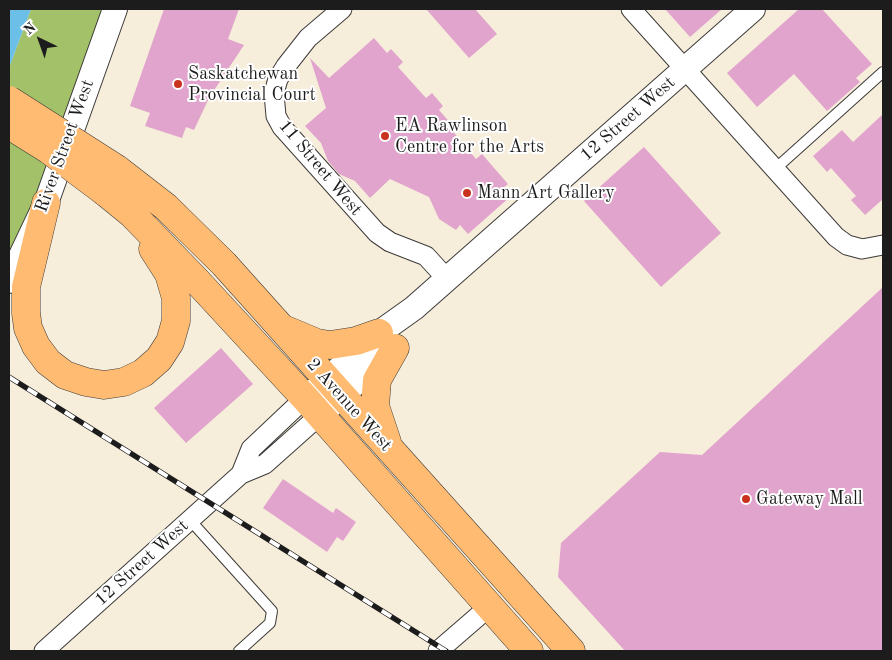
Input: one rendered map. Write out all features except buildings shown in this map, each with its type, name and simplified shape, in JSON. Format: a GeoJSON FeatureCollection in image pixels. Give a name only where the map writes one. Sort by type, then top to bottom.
{"type":"FeatureCollection","features":[{"type":"Feature","properties":{"kind":"highway"},"geometry":{"type":"LineString","coordinates":[[9,100],[111,180],[169,274],[176,298],[176,321],[170,342],[159,359],[143,373],[124,382],[104,385],[86,382],[65,375],[48,362],[34,340],[28,328],[26,287],[46,203]]}},
{"type":"Feature","properties":{"kind":"highway"},"geometry":{"type":"LineString","coordinates":[[9,125],[70,165],[111,180]]}},
{"type":"Feature","properties":{"kind":"highway","name":"2 Avenue West"},"geometry":{"type":"LineString","coordinates":[[111,180],[166,207],[224,264],[571,651]]}},
{"type":"Feature","properties":{"kind":"highway","name":"2 Avenue West"},"geometry":{"type":"LineString","coordinates":[[111,180],[132,214],[196,280],[313,407],[529,651]]}},
{"type":"Feature","properties":{"kind":"highway"},"geometry":{"type":"LineString","coordinates":[[281,327],[317,343],[330,345],[356,341],[387,340],[377,380],[376,406],[390,450]]}},
{"type":"Feature","properties":{"kind":"street","name":"River Street West"},"geometry":{"type":"LineString","coordinates":[[9,281],[46,203],[115,9]]}},
{"type":"Feature","properties":{"kind":"street","name":"11 Street West"},"geometry":{"type":"LineString","coordinates":[[342,9],[308,38],[286,66],[278,79],[274,93],[276,116],[282,127],[377,234],[390,242],[426,256],[447,279]]}},
{"type":"Feature","properties":{"kind":"street"},"geometry":{"type":"LineString","coordinates":[[631,9],[836,238],[847,245],[862,249],[883,245]]}},
{"type":"Feature","properties":{"kind":"street","name":"12 Street West"},"geometry":{"type":"LineString","coordinates":[[44,651],[241,474],[251,449],[313,407],[387,340],[414,308],[752,9]]}},
{"type":"Feature","properties":{"kind":"street"},"geometry":{"type":"LineString","coordinates":[[438,651],[490,606]]}},
{"type":"Feature","properties":{"kind":"lane"},"geometry":{"type":"LineString","coordinates":[[774,170],[883,72]]}},
{"type":"Feature","properties":{"kind":"lane"},"geometry":{"type":"LineString","coordinates":[[190,520],[272,610],[270,623],[239,651]]}},
{"type":"Feature","properties":{"kind":"green space"},"geometry":{"type":"Polygon","coordinates":[[[31,9],[109,9],[65,129],[9,264],[9,68],[31,9]]]}},
{"type":"Feature","properties":{"kind":"water"},"geometry":{"type":"Polygon","coordinates":[[[9,9],[31,9],[9,68],[9,9]]]}},
{"type":"Feature","properties":{"kind":"railway"},"geometry":{"type":"LineString","coordinates":[[9,377],[446,651]]}},
{"type":"Feature","properties":{"kind":"place","name":"Saskatchewan Provincial Court"},"geometry":{"type":"Point","coordinates":[178,84]}},
{"type":"Feature","properties":{"kind":"place","name":"EA Rawlinson Centre for the Arts"},"geometry":{"type":"Point","coordinates":[385,136]}},
{"type":"Feature","properties":{"kind":"place","name":"Mann Art Gallery"},"geometry":{"type":"Point","coordinates":[467,193]}},
{"type":"Feature","properties":{"kind":"place","name":"Gateway Mall"},"geometry":{"type":"Point","coordinates":[746,499]}}]}
